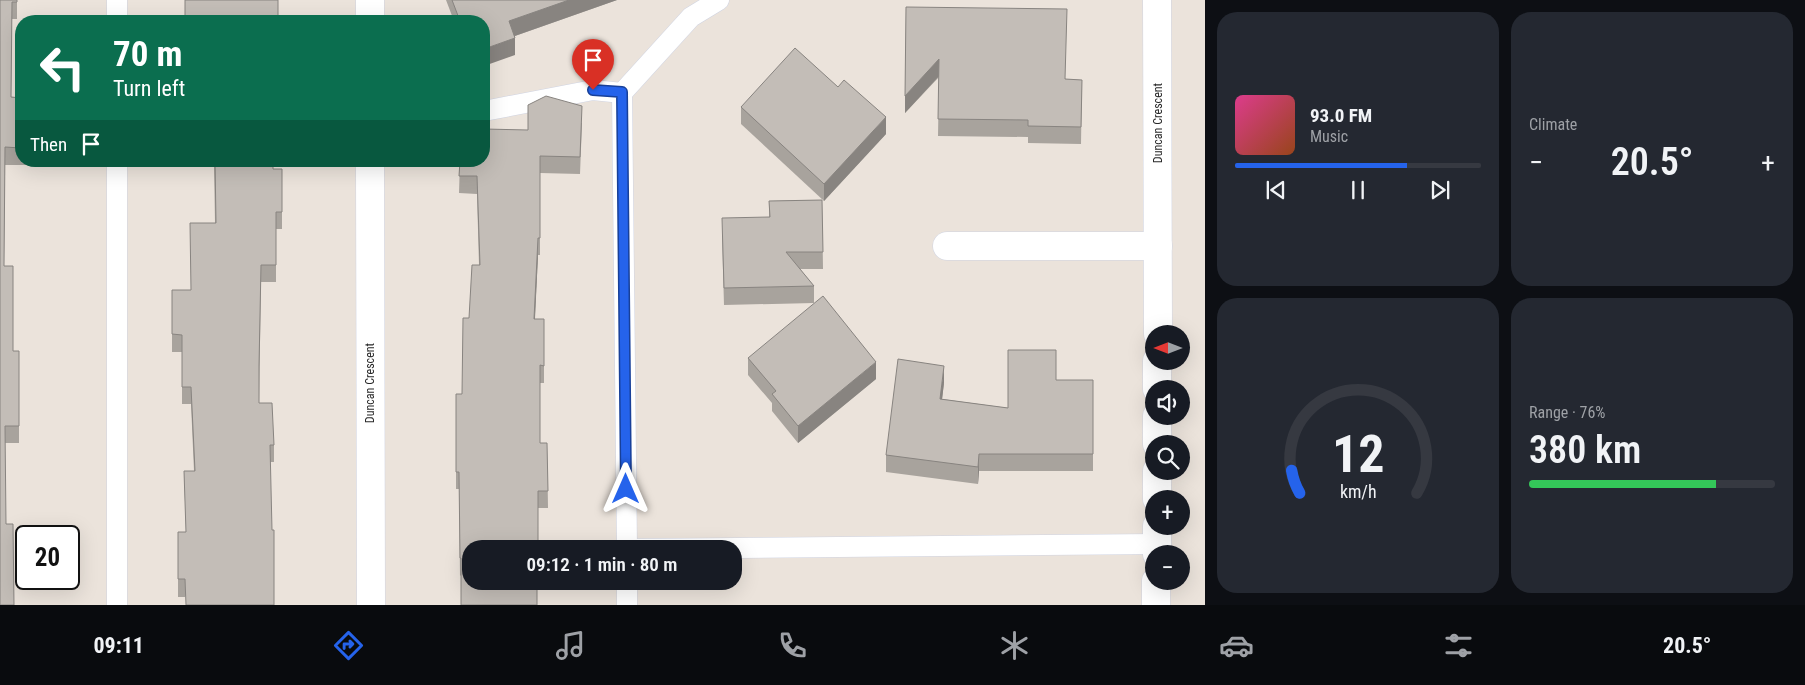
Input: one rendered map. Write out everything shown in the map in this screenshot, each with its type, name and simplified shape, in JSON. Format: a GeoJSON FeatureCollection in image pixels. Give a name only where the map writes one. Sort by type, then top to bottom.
{"type":"FeatureCollection","features":[{"type":"Feature","properties":{"kind":"street"},"geometry":{"type":"LineString","coordinates":[[370,0],[370,15]]}},
{"type":"Feature","properties":{"kind":"street","name":"Duncan Crescent"},"geometry":{"type":"LineString","coordinates":[[1157,0],[1158,325]]}},
{"type":"Feature","properties":{"kind":"street","name":"Duncan Crescent"},"geometry":{"type":"LineString","coordinates":[[370,167],[371,605]]}},
{"type":"Feature","properties":{"kind":"street"},"geometry":{"type":"LineString","coordinates":[[947,246],[1158,246]]}},
{"type":"Feature","properties":{"kind":"street"},"geometry":{"type":"LineString","coordinates":[[1156,590],[1156,605]]}},
{"type":"Feature","properties":{"kind":"lane"},"geometry":{"type":"LineString","coordinates":[[117,0],[117,15]]}},
{"type":"Feature","properties":{"kind":"lane"},"geometry":{"type":"LineString","coordinates":[[627,540],[622,92],[691,17],[719,0]]}},
{"type":"Feature","properties":{"kind":"lane"},"geometry":{"type":"LineString","coordinates":[[490,110],[593,90],[622,92]]}},
{"type":"Feature","properties":{"kind":"lane"},"geometry":{"type":"LineString","coordinates":[[117,167],[117,605]]}},
{"type":"Feature","properties":{"kind":"lane"},"geometry":{"type":"LineString","coordinates":[[742,547],[1157,541]]}},
{"type":"Feature","properties":{"kind":"lane"},"geometry":{"type":"LineString","coordinates":[[627,590],[627,605]]}},
{"type":"Feature","properties":{"kind":"building"},"geometry":{"type":"Polygon","coordinates":[[[0,0],[17,0],[17,2],[12,2],[11,97],[15,97],[15,148],[5,147],[4,266],[13,266],[13,351],[19,351],[19,426],[5,426],[6,524],[13,524],[14,605],[0,605],[0,0]]]}},
{"type":"Feature","properties":{"kind":"building"},"geometry":{"type":"Polygon","coordinates":[[[185,0],[278,0],[278,15],[185,15],[185,0]]]}},
{"type":"Feature","properties":{"kind":"building"},"geometry":{"type":"Polygon","coordinates":[[[452,0],[569,0],[509,21],[515,38],[490,47],[490,15],[458,15],[452,0]]]}},
{"type":"Feature","properties":{"kind":"building"},"geometry":{"type":"Polygon","coordinates":[[[906,7],[1067,9],[1065,79],[1082,80],[1081,127],[1028,126],[1028,120],[938,119],[939,59],[905,96],[906,7]]]}},
{"type":"Feature","properties":{"kind":"building"},"geometry":{"type":"Polygon","coordinates":[[[795,48],[838,87],[844,80],[886,117],[824,184],[741,107],[795,48]]]}},
{"type":"Feature","properties":{"kind":"building"},"geometry":{"type":"Polygon","coordinates":[[[546,96],[582,106],[580,157],[540,156],[540,238],[538,238],[534,319],[544,319],[544,366],[540,365],[540,443],[547,443],[548,491],[538,491],[538,540],[462,540],[462,590],[537,590],[537,605],[461,605],[459,472],[456,472],[456,394],[462,394],[463,318],[469,318],[472,265],[480,265],[477,176],[459,176],[460,167],[490,167],[490,129],[528,130],[528,105],[546,96]]]}},
{"type":"Feature","properties":{"kind":"building"},"geometry":{"type":"Polygon","coordinates":[[[215,167],[273,167],[273,169],[282,169],[282,212],[276,212],[276,265],[261,265],[259,366],[259,403],[272,403],[274,445],[270,445],[272,530],[274,530],[274,605],[186,605],[185,579],[178,579],[178,532],[186,532],[184,471],[195,471],[191,387],[182,387],[182,335],[172,334],[172,290],[191,290],[190,223],[216,223],[215,167]]]}},
{"type":"Feature","properties":{"kind":"building"},"geometry":{"type":"Polygon","coordinates":[[[822,200],[823,252],[786,252],[814,286],[724,288],[722,218],[770,217],[769,201],[822,200]]]}},
{"type":"Feature","properties":{"kind":"building"},"geometry":{"type":"Polygon","coordinates":[[[823,296],[876,362],[798,426],[772,394],[776,391],[748,358],[823,296]]]}},
{"type":"Feature","properties":{"kind":"building"},"geometry":{"type":"Polygon","coordinates":[[[1008,350],[1056,350],[1056,380],[1093,380],[1093,454],[979,454],[978,467],[886,455],[898,359],[944,366],[940,399],[1008,408],[1008,350]]]}},
{"type":"Feature","properties":{"kind":"route"},"geometry":{"type":"LineString","coordinates":[[593,90],[622,92],[626,489]]}}]}
